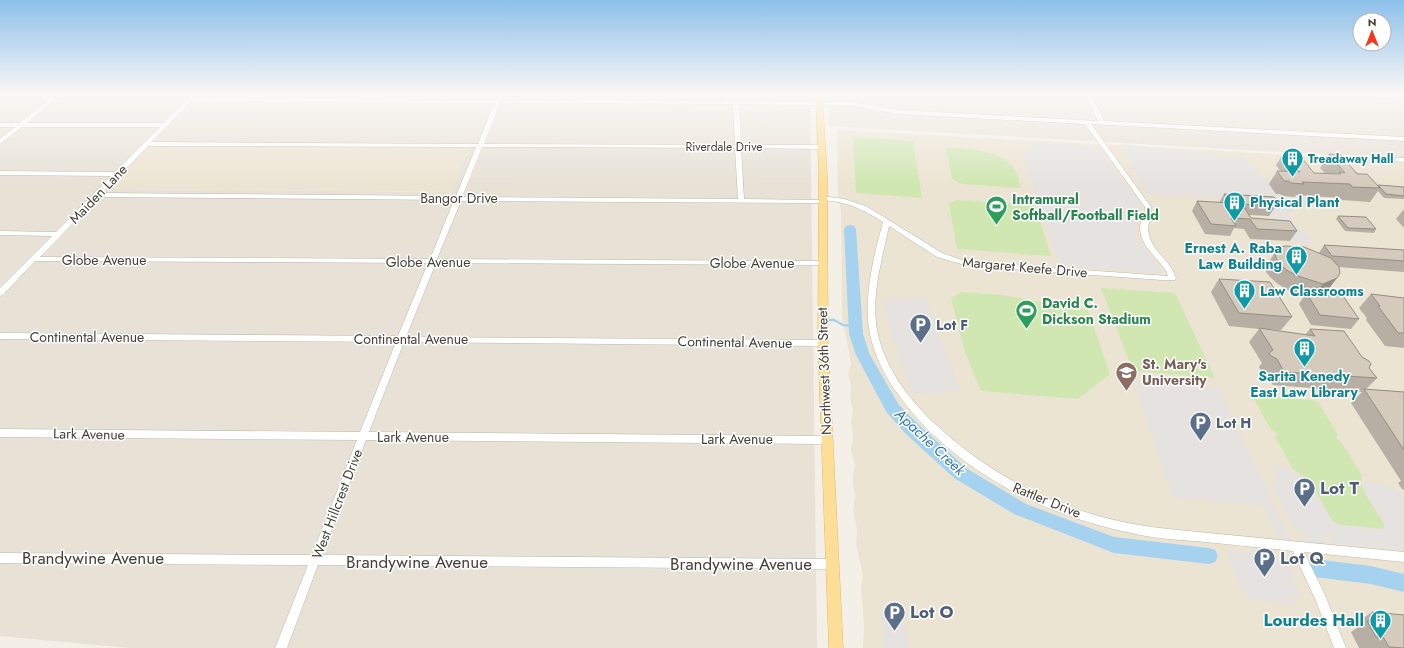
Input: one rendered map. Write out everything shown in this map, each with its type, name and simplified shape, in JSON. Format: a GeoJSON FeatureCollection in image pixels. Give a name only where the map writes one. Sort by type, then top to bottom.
{"type":"FeatureCollection","features":[{"type":"Feature","properties":{"kind":"main road","name":"Northwest 36th Street"},"geometry":{"type":"LineString","coordinates":[[820,124],[822,343],[826,440],[834,564],[836,648]]}},
{"type":"Feature","properties":{"kind":"street","name":"West Hillcrest Drive"},"geometry":{"type":"LineString","coordinates":[[281,648],[401,339],[489,124]]}},
{"type":"Feature","properties":{"kind":"street"},"geometry":{"type":"LineString","coordinates":[[737,124],[741,201]]}},
{"type":"Feature","properties":{"kind":"street","name":"Margaret Keefe Drive"},"geometry":{"type":"LineString","coordinates":[[822,200],[837,199],[851,202],[865,208],[936,254],[950,260],[968,264],[1172,278],[1170,271],[1144,234],[1143,223],[1149,213],[1148,207],[1089,124]]}},
{"type":"Feature","properties":{"kind":"street"},"geometry":{"type":"LineString","coordinates":[[1124,124],[1404,140]]}},
{"type":"Feature","properties":{"kind":"street"},"geometry":{"type":"LineString","coordinates":[[0,125],[165,126]]}},
{"type":"Feature","properties":{"kind":"street"},"geometry":{"type":"LineString","coordinates":[[0,142],[21,125]]}},
{"type":"Feature","properties":{"kind":"street","name":"Maiden Lane"},"geometry":{"type":"LineString","coordinates":[[0,293],[165,126]]}},
{"type":"Feature","properties":{"kind":"street","name":"Riverdale Drive"},"geometry":{"type":"LineString","coordinates":[[147,144],[821,147]]}},
{"type":"Feature","properties":{"kind":"street"},"geometry":{"type":"LineString","coordinates":[[0,173],[117,174]]}},
{"type":"Feature","properties":{"kind":"street","name":"Bangor Drive"},"geometry":{"type":"LineString","coordinates":[[96,195],[741,201],[822,200]]}},
{"type":"Feature","properties":{"kind":"street","name":"Rattler Drive"},"geometry":{"type":"LineString","coordinates":[[886,222],[871,298],[873,330],[881,355],[896,386],[911,406],[942,438],[973,462],[1006,483],[1041,500],[1080,515],[1132,529],[1404,557]]}},
{"type":"Feature","properties":{"kind":"street","name":"Globe Avenue"},"geometry":{"type":"LineString","coordinates":[[0,233],[59,234]]}},
{"type":"Feature","properties":{"kind":"street","name":"Globe Avenue"},"geometry":{"type":"LineString","coordinates":[[33,259],[822,263]]}},
{"type":"Feature","properties":{"kind":"street","name":"Continental Avenue"},"geometry":{"type":"LineString","coordinates":[[0,336],[822,343]]}},
{"type":"Feature","properties":{"kind":"street","name":"Lark Avenue"},"geometry":{"type":"LineString","coordinates":[[0,433],[826,440]]}},
{"type":"Feature","properties":{"kind":"street"},"geometry":{"type":"LineString","coordinates":[[1296,547],[1321,599],[1340,648]]}},
{"type":"Feature","properties":{"kind":"street","name":"Brandywine Avenue"},"geometry":{"type":"LineString","coordinates":[[0,558],[834,564]]}},
{"type":"Feature","properties":{"kind":"shaded area"},"geometry":{"type":"Polygon","coordinates":[[[0,124],[810,124],[817,648],[129,648],[0,636],[0,124]],[[468,149],[109,189],[451,192],[468,149]]]}},
{"type":"Feature","properties":{"kind":"shaded area"},"geometry":{"type":"Polygon","coordinates":[[[829,124],[1404,124],[1404,159],[829,126],[829,124]]]}},
{"type":"Feature","properties":{"kind":"shaded area","name":"St. Mary's University"},"geometry":{"type":"Polygon","coordinates":[[[837,130],[1404,161],[1404,648],[863,648],[864,626],[861,586],[863,575],[856,545],[857,529],[853,511],[855,495],[852,480],[855,465],[851,451],[853,437],[851,423],[853,410],[850,398],[851,385],[848,373],[851,364],[842,316],[841,212],[838,192],[837,130]]]}},
{"type":"Feature","properties":{"kind":"shaded area"},"geometry":{"type":"Polygon","coordinates":[[[1041,143],[1095,146],[1136,197],[1143,209],[1135,226],[1138,238],[1163,273],[1060,266],[1023,156],[1032,145],[1041,143]]]}},
{"type":"Feature","properties":{"kind":"shaded area"},"geometry":{"type":"Polygon","coordinates":[[[1121,144],[1245,157],[1260,177],[1270,178],[1275,184],[1269,185],[1280,199],[1285,199],[1294,212],[1286,212],[1299,230],[1304,230],[1314,243],[1295,242],[1289,234],[1286,233],[1262,202],[1146,194],[1121,144]]]}},
{"type":"Feature","properties":{"kind":"shaded area"},"geometry":{"type":"Polygon","coordinates":[[[150,147],[469,149],[451,192],[109,189],[150,147]]]}},
{"type":"Feature","properties":{"kind":"shaded area","name":"Lot F"},"geometry":{"type":"Polygon","coordinates":[[[926,298],[961,392],[911,394],[882,299],[926,298]]]}},
{"type":"Feature","properties":{"kind":"shaded area","name":"Lot H"},"geometry":{"type":"Polygon","coordinates":[[[1133,379],[1219,388],[1290,540],[1279,538],[1264,506],[1173,497],[1133,379]]]}},
{"type":"Feature","properties":{"kind":"shaded area","name":"Lot T"},"geometry":{"type":"Polygon","coordinates":[[[1270,466],[1283,467],[1288,472],[1298,473],[1311,483],[1332,521],[1340,525],[1382,529],[1385,525],[1362,487],[1361,482],[1382,484],[1393,488],[1404,496],[1404,550],[1332,543],[1327,533],[1319,536],[1330,545],[1300,542],[1305,537],[1305,533],[1296,531],[1271,483],[1278,483],[1270,466]]]}},
{"type":"Feature","properties":{"kind":"shaded area","name":"Lot Q"},"geometry":{"type":"Polygon","coordinates":[[[1227,550],[1272,555],[1276,563],[1287,565],[1302,597],[1291,596],[1296,605],[1248,599],[1245,591],[1242,590],[1227,550]]]}},
{"type":"Feature","properties":{"kind":"shaded area","name":"Lot O"},"geometry":{"type":"Polygon","coordinates":[[[890,608],[905,609],[908,648],[883,648],[881,615],[889,615],[891,613],[890,608]]]}},
{"type":"Feature","properties":{"kind":"green space"},"geometry":{"type":"Polygon","coordinates":[[[853,137],[913,141],[922,198],[856,193],[853,137]]]}},
{"type":"Feature","properties":{"kind":"green space"},"geometry":{"type":"Polygon","coordinates":[[[946,148],[974,150],[993,154],[1001,158],[1009,163],[1015,170],[1021,188],[963,184],[952,179],[946,148]]]}},
{"type":"Feature","properties":{"kind":"green space","name":"Intramural Softball/Football Field"},"geometry":{"type":"Polygon","coordinates":[[[956,200],[1035,205],[1051,256],[957,249],[949,204],[956,200]]]}},
{"type":"Feature","properties":{"kind":"green space"},"geometry":{"type":"Polygon","coordinates":[[[1101,288],[1175,293],[1215,378],[1133,371],[1101,288]]]}},
{"type":"Feature","properties":{"kind":"green space","name":"David C. Dickson Stadium"},"geometry":{"type":"Polygon","coordinates":[[[961,292],[1002,295],[1088,310],[1110,374],[1078,399],[981,391],[965,352],[951,298],[961,292]]]}},
{"type":"Feature","properties":{"kind":"green space"},"geometry":{"type":"Polygon","coordinates":[[[1257,396],[1313,400],[1319,403],[1338,435],[1336,438],[1341,442],[1362,475],[1361,480],[1365,493],[1385,525],[1382,529],[1340,525],[1332,521],[1311,483],[1293,469],[1275,437],[1278,434],[1271,430],[1254,399],[1257,396]]]}},
{"type":"Feature","properties":{"kind":"building"},"geometry":{"type":"Polygon","coordinates":[[[1284,152],[1298,153],[1314,173],[1345,173],[1329,154],[1341,155],[1357,174],[1367,174],[1380,188],[1352,187],[1350,184],[1302,182],[1304,184],[1284,181],[1277,171],[1300,172],[1284,152]]]}},
{"type":"Feature","properties":{"kind":"building"},"geometry":{"type":"Polygon","coordinates":[[[1378,185],[1404,187],[1404,196],[1386,194],[1378,185]]]}},
{"type":"Feature","properties":{"kind":"building"},"geometry":{"type":"Polygon","coordinates":[[[1224,194],[1274,197],[1278,203],[1273,203],[1275,206],[1242,204],[1251,218],[1290,221],[1297,231],[1257,229],[1250,219],[1231,218],[1236,226],[1211,224],[1197,201],[1231,203],[1224,194]]]}},
{"type":"Feature","properties":{"kind":"building"},"geometry":{"type":"Polygon","coordinates":[[[1338,216],[1366,217],[1376,229],[1348,228],[1338,216]]]}},
{"type":"Feature","properties":{"kind":"building"},"geometry":{"type":"Polygon","coordinates":[[[1324,245],[1404,250],[1404,261],[1332,256],[1324,245]]]}},
{"type":"Feature","properties":{"kind":"building"},"geometry":{"type":"Polygon","coordinates":[[[1285,246],[1304,247],[1331,258],[1339,267],[1340,273],[1337,278],[1323,284],[1298,276],[1280,265],[1276,258],[1275,253],[1278,248],[1285,246]]]}},
{"type":"Feature","properties":{"kind":"building"},"geometry":{"type":"Polygon","coordinates":[[[1219,279],[1270,282],[1292,317],[1239,313],[1219,279]]]}},
{"type":"Feature","properties":{"kind":"building"},"geometry":{"type":"Polygon","coordinates":[[[1307,294],[1343,296],[1359,319],[1320,315],[1307,294]]]}},
{"type":"Feature","properties":{"kind":"building"},"geometry":{"type":"Polygon","coordinates":[[[1371,294],[1404,298],[1404,333],[1398,333],[1371,294]]]}},
{"type":"Feature","properties":{"kind":"building"},"geometry":{"type":"Polygon","coordinates":[[[1259,328],[1315,336],[1310,329],[1344,331],[1362,357],[1369,361],[1371,364],[1369,368],[1377,378],[1284,372],[1277,359],[1269,353],[1273,350],[1259,328]]]}},
{"type":"Feature","properties":{"kind":"building"},"geometry":{"type":"Polygon","coordinates":[[[1364,389],[1404,392],[1404,450],[1364,389]]]}},
{"type":"Feature","properties":{"kind":"building"},"geometry":{"type":"Polygon","coordinates":[[[1372,612],[1404,615],[1404,648],[1389,647],[1383,637],[1376,637],[1367,621],[1377,622],[1372,612]]]}},
{"type":"Feature","properties":{"kind":"waterway","name":"Apache Creek"},"geometry":{"type":"LineString","coordinates":[[850,229],[856,334],[863,355],[893,409],[912,429],[960,473],[1020,509],[1114,545],[1209,556]]}},
{"type":"Feature","properties":{"kind":"waterway"},"geometry":{"type":"LineString","coordinates":[[829,320],[834,320],[843,325],[855,326]]}},
{"type":"Feature","properties":{"kind":"waterway","name":"Apache Creek"},"geometry":{"type":"LineString","coordinates":[[1314,568],[1371,575],[1404,583]]}},
{"type":"Feature","properties":{"kind":"place","name":"Treadaway Hall"},"geometry":{"type":"Point","coordinates":[1293,178]}},
{"type":"Feature","properties":{"kind":"place","name":"Physical Plant"},"geometry":{"type":"Point","coordinates":[1235,222]}},
{"type":"Feature","properties":{"kind":"place","name":"Intramural Softball/Football Field"},"geometry":{"type":"Point","coordinates":[997,226]}},
{"type":"Feature","properties":{"kind":"place","name":"Ernest A. Raba Law Building"},"geometry":{"type":"Point","coordinates":[1297,276]}},
{"type":"Feature","properties":{"kind":"place","name":"Law Classrooms"},"geometry":{"type":"Point","coordinates":[1245,310]}},
{"type":"Feature","properties":{"kind":"place","name":"David C. Dickson Stadium"},"geometry":{"type":"Point","coordinates":[1027,330]}},
{"type":"Feature","properties":{"kind":"place","name":"Lot F"},"geometry":{"type":"Point","coordinates":[920,344]}},
{"type":"Feature","properties":{"kind":"place","name":"Sarita Kenedy East Law Library"},"geometry":{"type":"Point","coordinates":[1304,368]}},
{"type":"Feature","properties":{"kind":"place","name":"St. Mary's University"},"geometry":{"type":"Point","coordinates":[1127,392]}},
{"type":"Feature","properties":{"kind":"place","name":"Lot H"},"geometry":{"type":"Point","coordinates":[1200,442]}},
{"type":"Feature","properties":{"kind":"place","name":"Lot T"},"geometry":{"type":"Point","coordinates":[1305,508]}},
{"type":"Feature","properties":{"kind":"place","name":"Lot Q"},"geometry":{"type":"Point","coordinates":[1265,578]}},
{"type":"Feature","properties":{"kind":"place","name":"Lot O"},"geometry":{"type":"Point","coordinates":[895,632]}},
{"type":"Feature","properties":{"kind":"place","name":"Lourdes Hall"},"geometry":{"type":"Point","coordinates":[1380,640]}}]}
